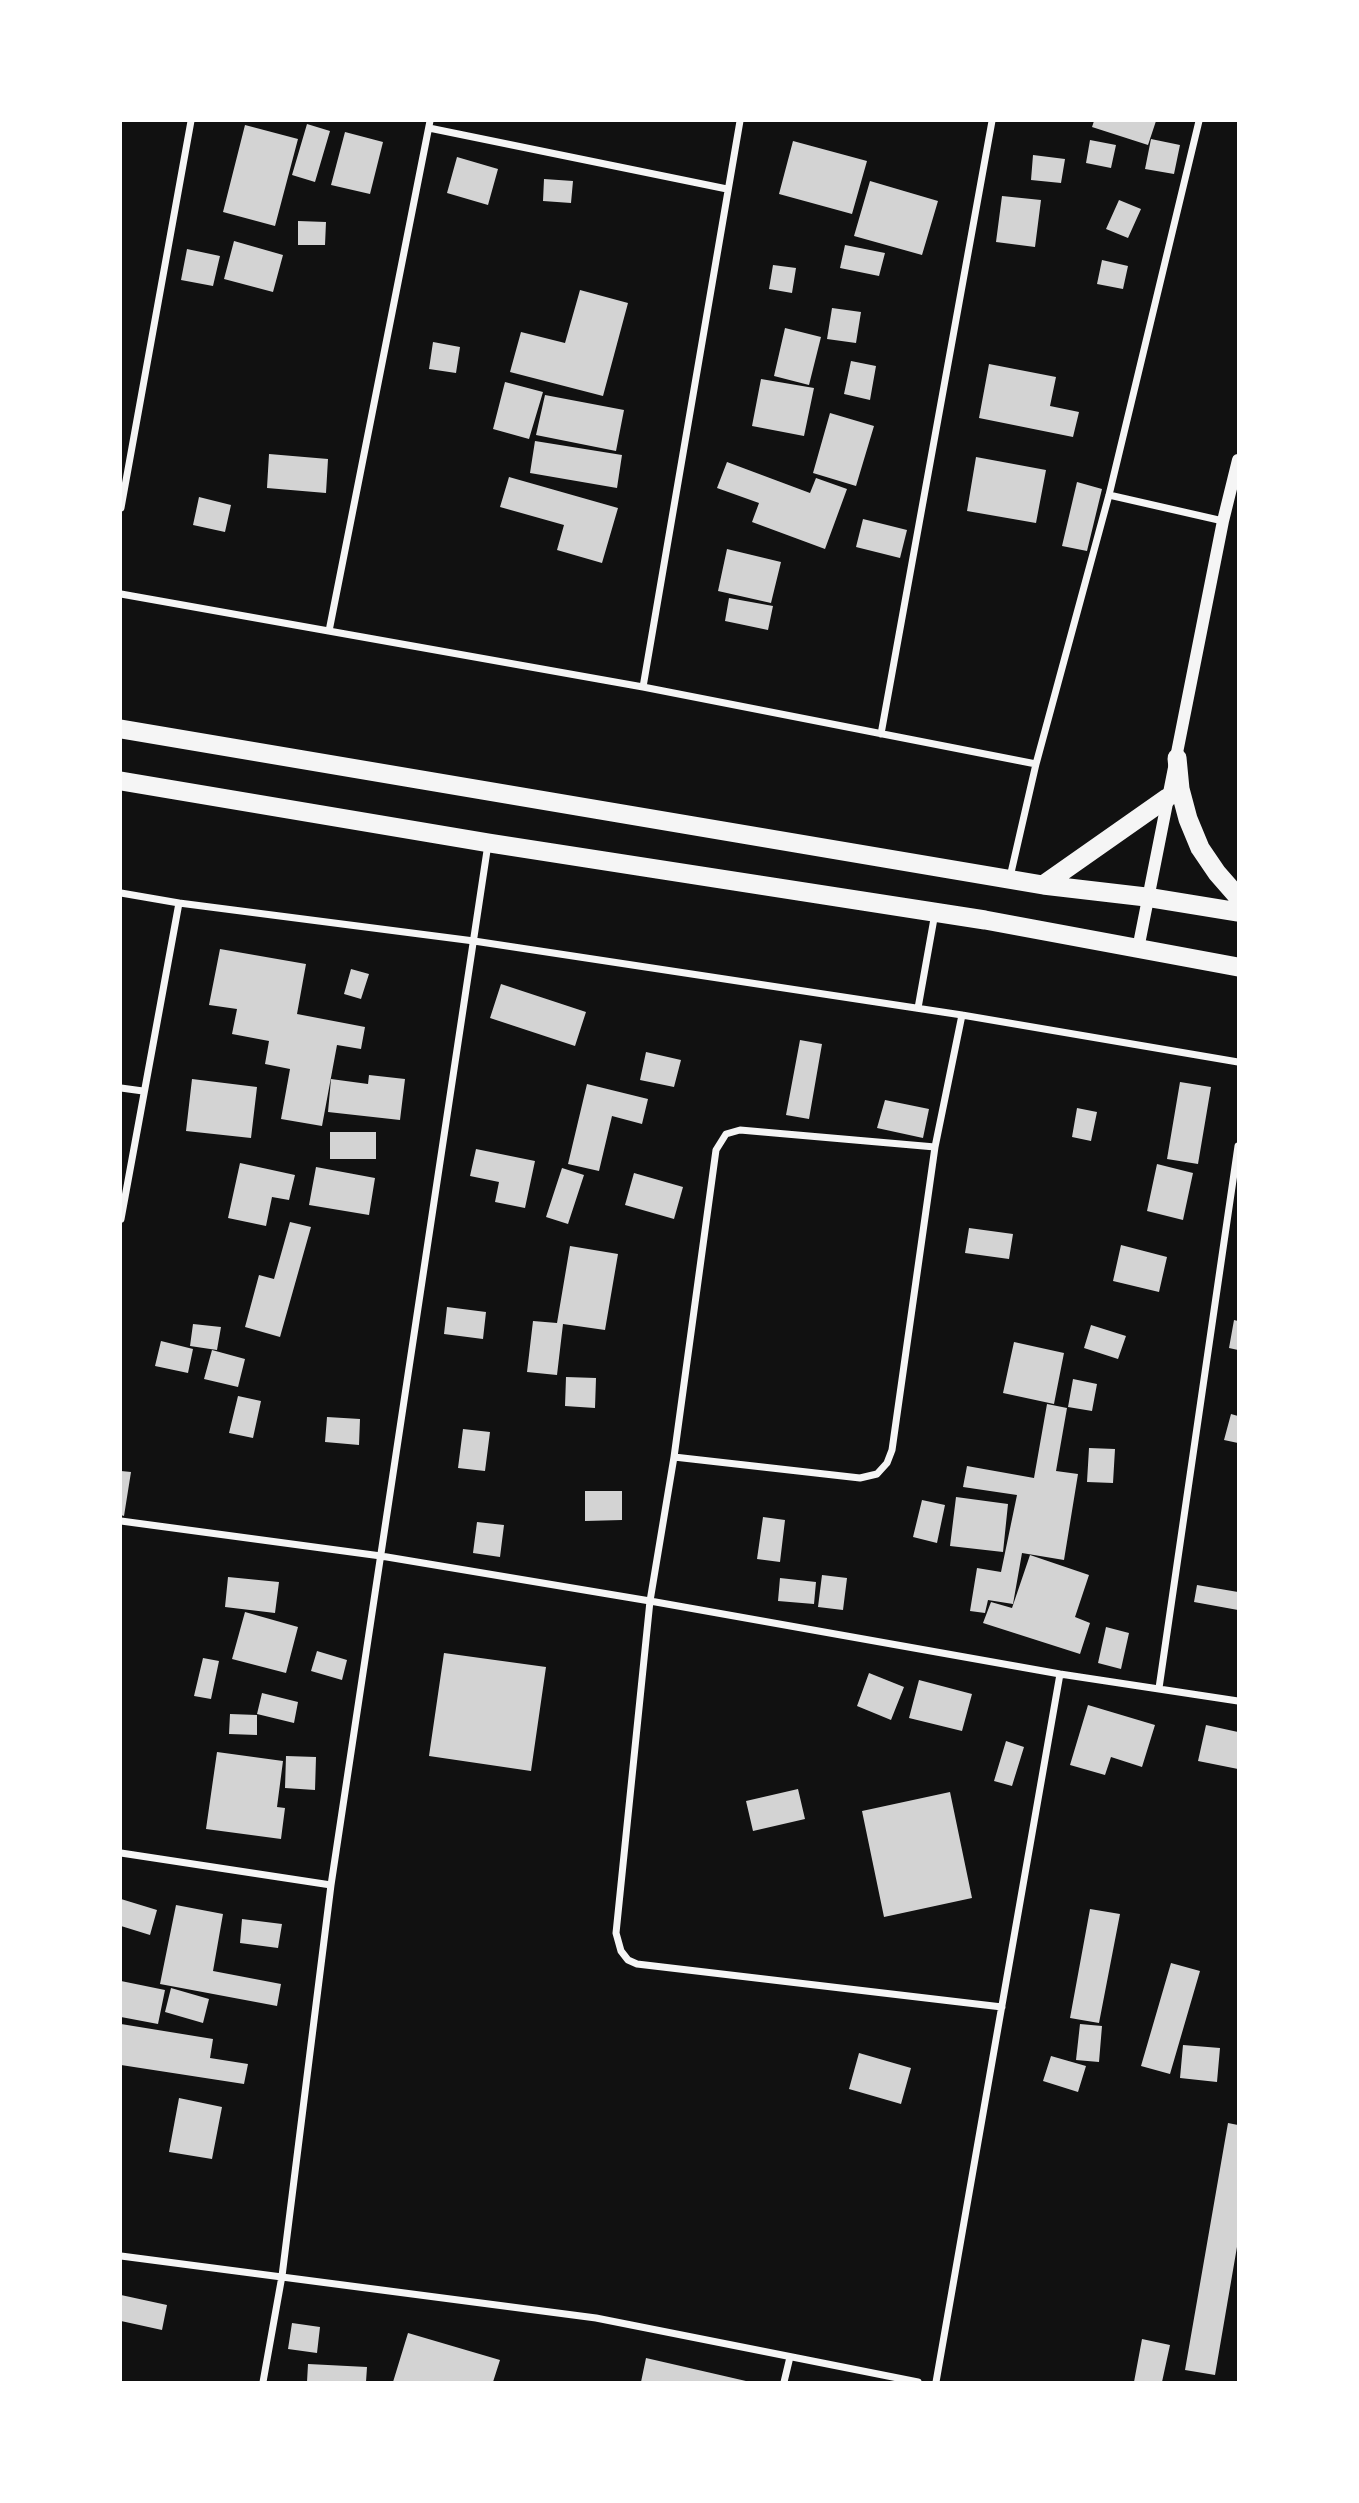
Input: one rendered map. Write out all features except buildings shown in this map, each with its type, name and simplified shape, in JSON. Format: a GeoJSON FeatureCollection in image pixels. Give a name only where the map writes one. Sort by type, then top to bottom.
{"type":"FeatureCollection","features":[{"type":"Feature","properties":{"kind":"highway"},"geometry":{"type":"LineString","coordinates":[[121,729],[1042,885],[1146,897],[1238,912]]}},
{"type":"Feature","properties":{"kind":"highway"},"geometry":{"type":"LineString","coordinates":[[1177,758],[1180,789],[1196,838],[1217,873],[1238,897]]}},
{"type":"Feature","properties":{"kind":"highway"},"geometry":{"type":"LineString","coordinates":[[121,781],[489,844],[935,912],[1238,967]]}},
{"type":"Feature","properties":{"kind":"highway"},"geometry":{"type":"LineString","coordinates":[[1042,885],[1167,798]]}},
{"type":"Feature","properties":{"kind":"street"},"geometry":{"type":"LineString","coordinates":[[121,508],[191,121]]}},
{"type":"Feature","properties":{"kind":"street"},"geometry":{"type":"LineString","coordinates":[[643,687],[740,121]]}},
{"type":"Feature","properties":{"kind":"street"},"geometry":{"type":"LineString","coordinates":[[881,734],[992,121]]}},
{"type":"Feature","properties":{"kind":"street"},"geometry":{"type":"LineString","coordinates":[[1009,879],[1036,764],[1109,495],[1199,121]]}},
{"type":"Feature","properties":{"kind":"street"},"geometry":{"type":"LineString","coordinates":[[329,631],[429,124],[727,189]]}},
{"type":"Feature","properties":{"kind":"street"},"geometry":{"type":"LineString","coordinates":[[1138,948],[1146,897],[1238,460]]}},
{"type":"Feature","properties":{"kind":"street"},"geometry":{"type":"LineString","coordinates":[[1109,495],[1223,522]]}},
{"type":"Feature","properties":{"kind":"street"},"geometry":{"type":"LineString","coordinates":[[121,594],[643,687],[1036,764]]}},
{"type":"Feature","properties":{"kind":"street"},"geometry":{"type":"LineString","coordinates":[[263,2382],[282,2276],[331,1885],[489,844]]}},
{"type":"Feature","properties":{"kind":"street"},"geometry":{"type":"LineString","coordinates":[[121,893],[474,941],[918,1008],[1238,1062]]}},
{"type":"Feature","properties":{"kind":"street"},"geometry":{"type":"LineString","coordinates":[[121,1219],[179,903]]}},
{"type":"Feature","properties":{"kind":"street"},"geometry":{"type":"LineString","coordinates":[[918,1008],[935,912]]}},
{"type":"Feature","properties":{"kind":"street"},"geometry":{"type":"LineString","coordinates":[[674,1457],[860,1478],[877,1474],[887,1463],[892,1450],[935,1147],[962,1015]]}},
{"type":"Feature","properties":{"kind":"street"},"geometry":{"type":"LineString","coordinates":[[121,1088],[144,1091]]}},
{"type":"Feature","properties":{"kind":"street"},"geometry":{"type":"LineString","coordinates":[[935,1147],[740,1130],[726,1133],[716,1150],[674,1457],[650,1601],[616,1933],[621,1951],[628,1960],[637,1964],[1002,2007]]}},
{"type":"Feature","properties":{"kind":"street"},"geometry":{"type":"LineString","coordinates":[[1159,1688],[1238,1146]]}},
{"type":"Feature","properties":{"kind":"street"},"geometry":{"type":"LineString","coordinates":[[121,1521],[381,1556],[1059,1674],[1238,1701]]}},
{"type":"Feature","properties":{"kind":"street"},"geometry":{"type":"LineString","coordinates":[[936,2382],[1059,1674]]}},
{"type":"Feature","properties":{"kind":"street"},"geometry":{"type":"LineString","coordinates":[[121,1853],[331,1885]]}},
{"type":"Feature","properties":{"kind":"street"},"geometry":{"type":"LineString","coordinates":[[121,2256],[597,2318],[918,2382]]}},
{"type":"Feature","properties":{"kind":"street"},"geometry":{"type":"LineString","coordinates":[[784,2382],[790,2357]]}}]}
